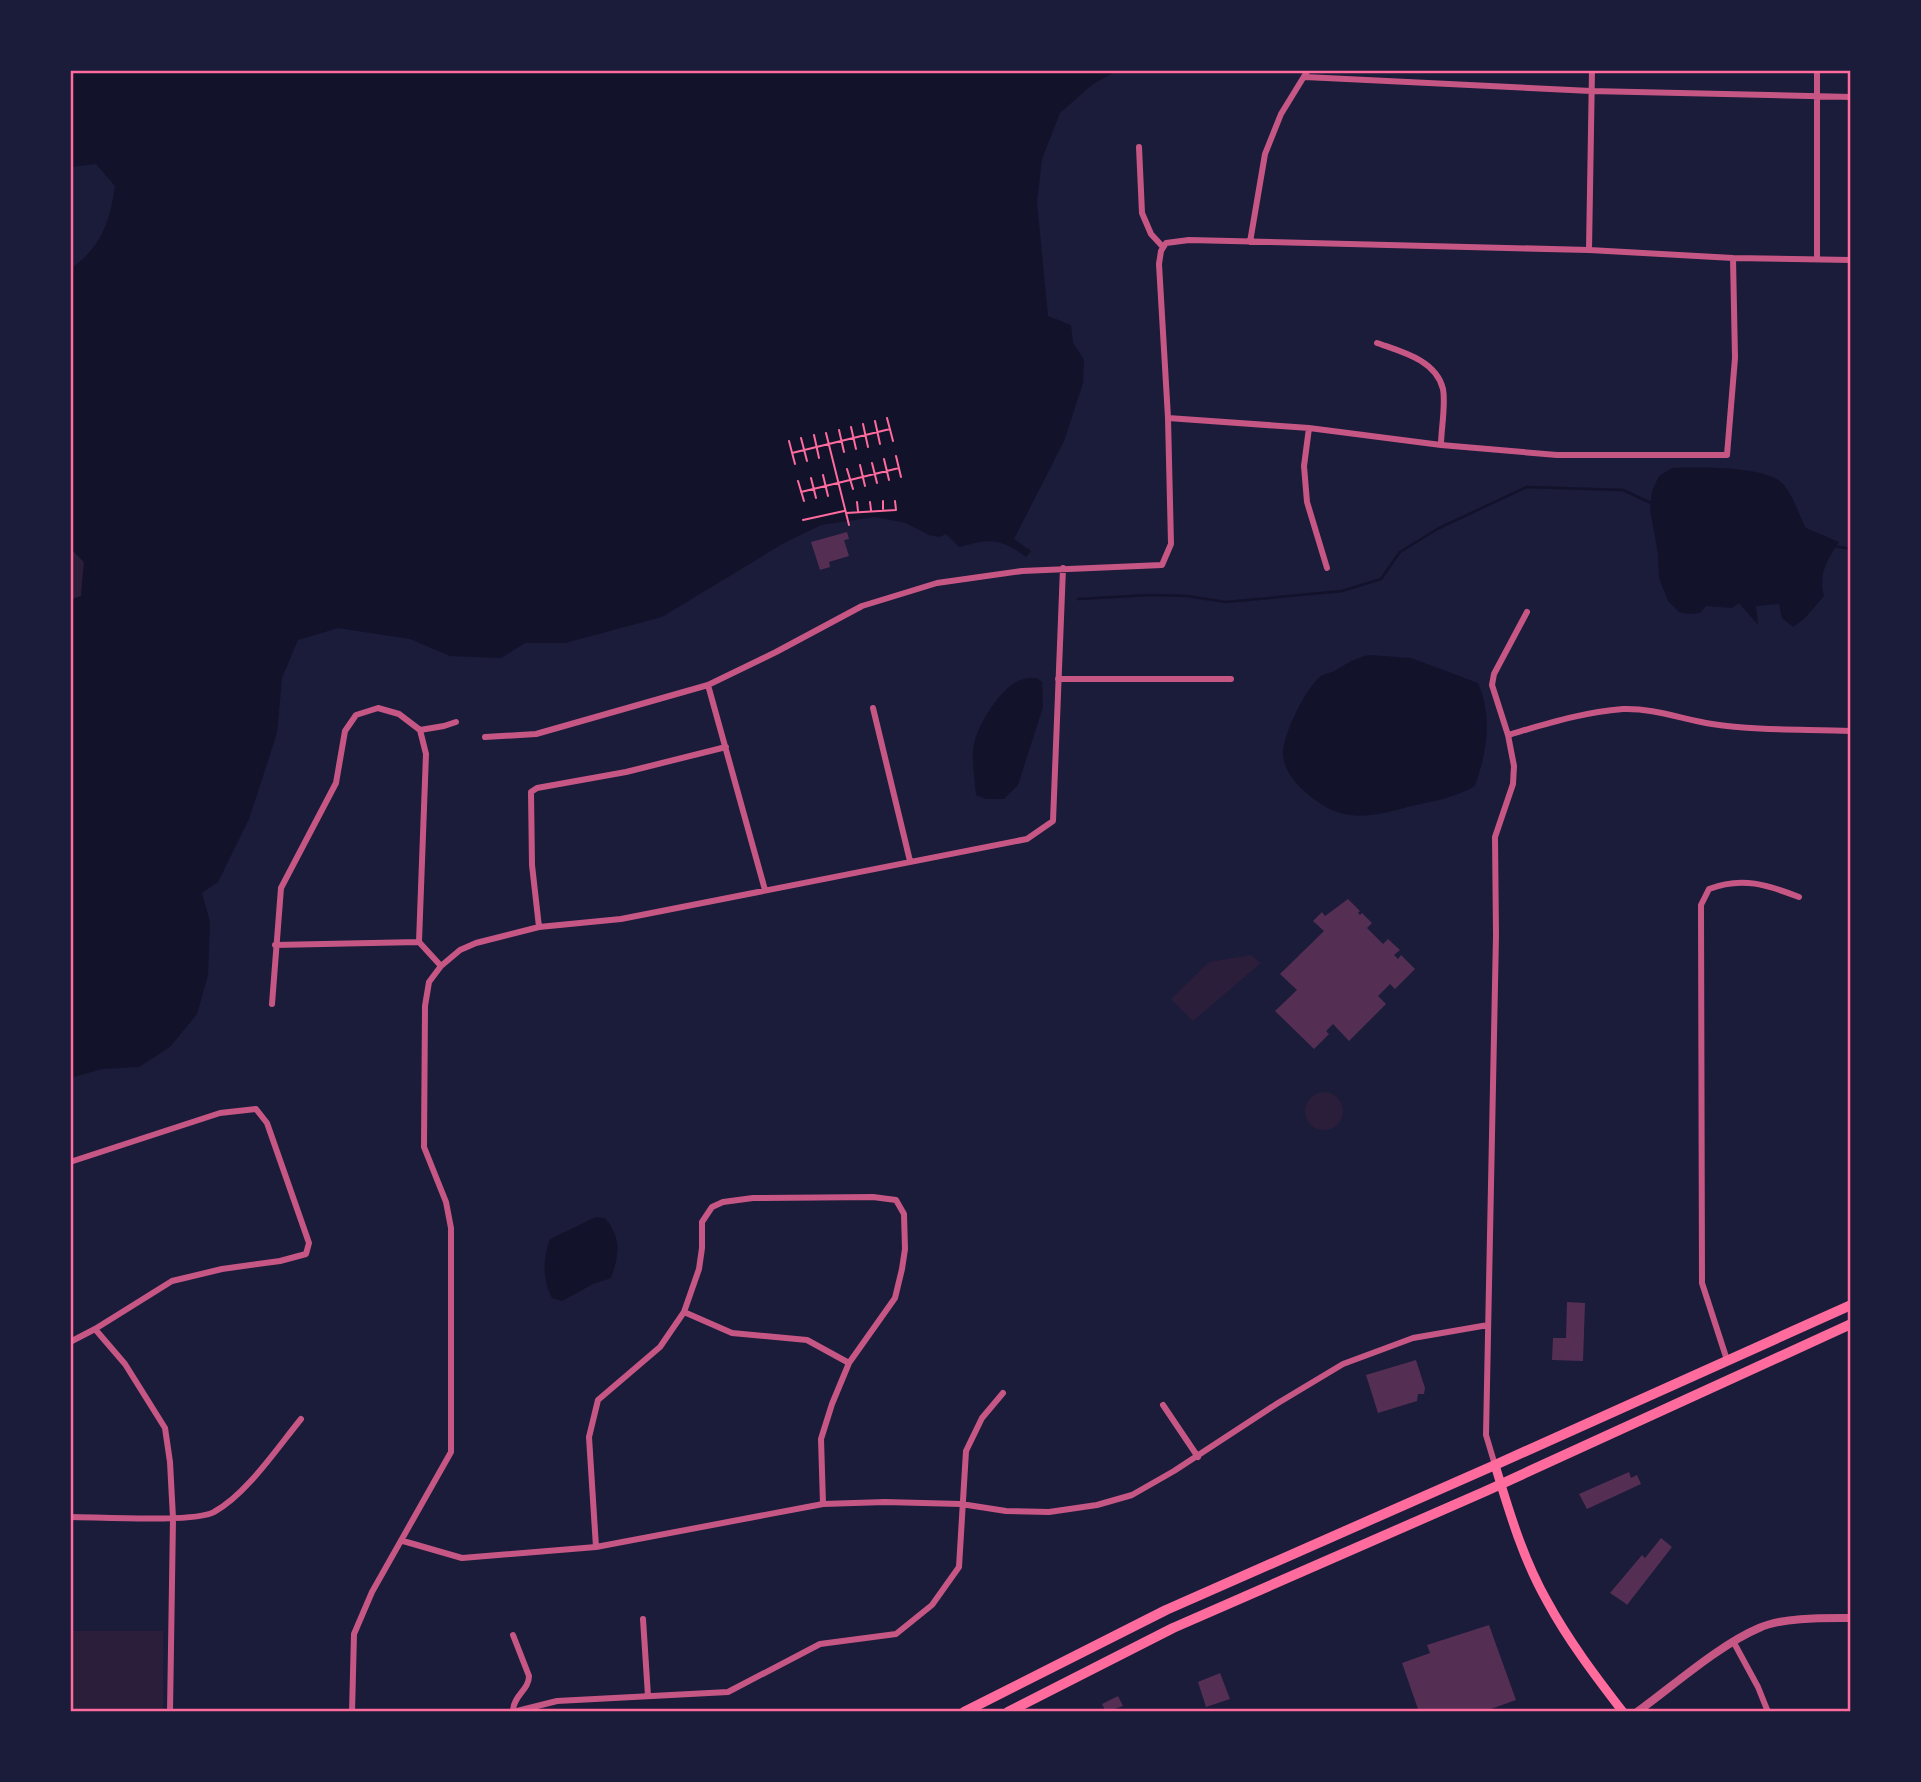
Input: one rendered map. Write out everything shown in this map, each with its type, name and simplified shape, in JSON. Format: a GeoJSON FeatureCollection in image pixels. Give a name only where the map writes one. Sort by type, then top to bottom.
{"type":"FeatureCollection","features":[{"type":"Feature","properties":{"kind":"main road"},"geometry":{"type":"LineString","coordinates":[[964,1712],[1166,1610],[1851,1305]]}},
{"type":"Feature","properties":{"kind":"main road"},"geometry":{"type":"LineString","coordinates":[[1008,1712],[1173,1628],[1501,1484],[1851,1324]]}},
{"type":"Feature","properties":{"kind":"main road"},"geometry":{"type":"LineString","coordinates":[[1495,1465],[1520,1542],[1546,1601],[1595,1676],[1623,1712]]}},
{"type":"Feature","properties":{"kind":"street"},"geometry":{"type":"LineString","coordinates":[[1589,250],[1592,70]]}},
{"type":"Feature","properties":{"kind":"street"},"geometry":{"type":"LineString","coordinates":[[1817,70],[1817,259]]}},
{"type":"Feature","properties":{"kind":"street"},"geometry":{"type":"LineString","coordinates":[[1250,242],[1265,154],[1281,114],[1307,74],[1591,91],[1851,97]]}},
{"type":"Feature","properties":{"kind":"street"},"geometry":{"type":"LineString","coordinates":[[1139,147],[1142,213],[1151,234],[1164,245]]}},
{"type":"Feature","properties":{"kind":"street"},"geometry":{"type":"LineString","coordinates":[[1164,245],[1189,240],[1851,260]]}},
{"type":"Feature","properties":{"kind":"street"},"geometry":{"type":"LineString","coordinates":[[485,737],[537,734],[708,685],[862,606],[937,583],[1022,571],[1162,565],[1171,544],[1168,418],[1159,264],[1164,245]]}},
{"type":"Feature","properties":{"kind":"street"},"geometry":{"type":"LineString","coordinates":[[1168,418],[1309,428],[1441,445],[1557,455],[1727,455],[1735,358],[1733,258]]}},
{"type":"Feature","properties":{"kind":"street"},"geometry":{"type":"LineString","coordinates":[[1377,343],[1415,357],[1432,368],[1443,389],[1441,445]]}},
{"type":"Feature","properties":{"kind":"street"},"geometry":{"type":"LineString","coordinates":[[1309,428],[1304,466],[1307,502],[1327,568]]}},
{"type":"Feature","properties":{"kind":"street"},"geometry":{"type":"LineString","coordinates":[[352,1712],[354,1634],[372,1592],[451,1452],[451,1228],[446,1202],[424,1147],[425,1006],[429,982],[442,965],[460,950],[476,943],[539,927],[621,919],[1027,839],[1053,821],[1063,568]]}},
{"type":"Feature","properties":{"kind":"street"},"geometry":{"type":"LineString","coordinates":[[1495,1465],[1486,1435],[1496,935],[1494,863],[1495,837],[1513,785],[1513,752],[1492,685],[1494,674],[1527,612]]}},
{"type":"Feature","properties":{"kind":"street"},"geometry":{"type":"LineString","coordinates":[[1058,679],[1231,679]]}},
{"type":"Feature","properties":{"kind":"street"},"geometry":{"type":"LineString","coordinates":[[708,685],[765,890]]}},
{"type":"Feature","properties":{"kind":"street"},"geometry":{"type":"LineString","coordinates":[[272,1004],[281,888],[336,783],[345,731],[356,715],[378,708],[399,714],[420,730],[426,754],[419,942]]}},
{"type":"Feature","properties":{"kind":"street"},"geometry":{"type":"LineString","coordinates":[[873,708],[910,861]]}},
{"type":"Feature","properties":{"kind":"street"},"geometry":{"type":"LineString","coordinates":[[1508,735],[1566,718],[1631,709],[1661,711],[1712,724],[1851,731]]}},
{"type":"Feature","properties":{"kind":"street"},"geometry":{"type":"LineString","coordinates":[[420,730],[456,722]]}},
{"type":"Feature","properties":{"kind":"street"},"geometry":{"type":"LineString","coordinates":[[539,927],[532,865],[531,792],[537,788],[626,772],[726,747]]}},
{"type":"Feature","properties":{"kind":"street"},"geometry":{"type":"LineString","coordinates":[[1727,1360],[1702,1283],[1701,905],[1709,889],[1727,882],[1766,884],[1799,897]]}},
{"type":"Feature","properties":{"kind":"street"},"geometry":{"type":"LineString","coordinates":[[275,945],[419,942],[442,965]]}},
{"type":"Feature","properties":{"kind":"street"},"geometry":{"type":"LineString","coordinates":[[70,1162],[220,1113],[256,1109],[267,1123],[309,1243],[306,1254],[172,1281],[96,1329],[70,1342]]}},
{"type":"Feature","properties":{"kind":"street"},"geometry":{"type":"LineString","coordinates":[[596,1547],[589,1437],[598,1400],[660,1347],[684,1312],[699,1269],[702,1222],[712,1207],[723,1202],[753,1198],[873,1197],[896,1200],[904,1214],[905,1249],[895,1298],[849,1363],[821,1439],[823,1504]]}},
{"type":"Feature","properties":{"kind":"street"},"geometry":{"type":"LineString","coordinates":[[684,1312],[732,1333],[807,1340],[849,1363]]}},
{"type":"Feature","properties":{"kind":"street"},"geometry":{"type":"LineString","coordinates":[[403,1541],[462,1558],[596,1547],[823,1504],[961,1504],[1006,1511],[1049,1512],[1097,1505],[1132,1495],[1198,1457],[1278,1403],[1343,1364],[1413,1338],[1488,1325]]}},
{"type":"Feature","properties":{"kind":"street"},"geometry":{"type":"LineString","coordinates":[[96,1329],[125,1364],[165,1428],[173,1518],[170,1712]]}},
{"type":"Feature","properties":{"kind":"street"},"geometry":{"type":"LineString","coordinates":[[513,1635],[529,1676],[526,1687],[516,1697],[513,1711],[557,1701],[729,1692],[820,1644],[896,1634],[932,1605],[959,1567],[966,1451],[982,1418],[1003,1393]]}},
{"type":"Feature","properties":{"kind":"street"},"geometry":{"type":"LineString","coordinates":[[1163,1405],[1198,1457]]}},
{"type":"Feature","properties":{"kind":"street"},"geometry":{"type":"LineString","coordinates":[[70,1517],[173,1518],[212,1514],[236,1496],[301,1419]]}},
{"type":"Feature","properties":{"kind":"street"},"geometry":{"type":"LineString","coordinates":[[1637,1712],[1733,1642],[1761,1627],[1814,1618],[1851,1618]]}},
{"type":"Feature","properties":{"kind":"street"},"geometry":{"type":"LineString","coordinates":[[643,1619],[648,1696]]}},
{"type":"Feature","properties":{"kind":"street"},"geometry":{"type":"LineString","coordinates":[[1733,1642],[1768,1712]]}},
{"type":"Feature","properties":{"kind":"path"},"geometry":{"type":"LineString","coordinates":[[887,418],[893,441]]}},
{"type":"Feature","properties":{"kind":"path"},"geometry":{"type":"LineString","coordinates":[[875,421],[880,444]]}},
{"type":"Feature","properties":{"kind":"path"},"geometry":{"type":"LineString","coordinates":[[863,424],[868,447]]}},
{"type":"Feature","properties":{"kind":"path"},"geometry":{"type":"LineString","coordinates":[[851,427],[856,449]]}},
{"type":"Feature","properties":{"kind":"path"},"geometry":{"type":"LineString","coordinates":[[792,453],[890,429]]}},
{"type":"Feature","properties":{"kind":"path"},"geometry":{"type":"LineString","coordinates":[[839,430],[844,452]]}},
{"type":"Feature","properties":{"kind":"path"},"geometry":{"type":"LineString","coordinates":[[826,433],[849,525]]}},
{"type":"Feature","properties":{"kind":"path"},"geometry":{"type":"LineString","coordinates":[[814,435],[819,458]]}},
{"type":"Feature","properties":{"kind":"path"},"geometry":{"type":"LineString","coordinates":[[801,438],[807,461]]}},
{"type":"Feature","properties":{"kind":"path"},"geometry":{"type":"LineString","coordinates":[[789,441],[795,464]]}},
{"type":"Feature","properties":{"kind":"path"},"geometry":{"type":"LineString","coordinates":[[896,456],[901,477]]}},
{"type":"Feature","properties":{"kind":"path"},"geometry":{"type":"LineString","coordinates":[[884,459],[889,480]]}},
{"type":"Feature","properties":{"kind":"path"},"geometry":{"type":"LineString","coordinates":[[872,463],[877,483]]}},
{"type":"Feature","properties":{"kind":"path"},"geometry":{"type":"LineString","coordinates":[[860,465],[865,486]]}},
{"type":"Feature","properties":{"kind":"path"},"geometry":{"type":"LineString","coordinates":[[848,468],[853,489]]}},
{"type":"Feature","properties":{"kind":"path"},"geometry":{"type":"LineString","coordinates":[[801,492],[899,468]]}},
{"type":"Feature","properties":{"kind":"path"},"geometry":{"type":"LineString","coordinates":[[823,475],[828,496]]}},
{"type":"Feature","properties":{"kind":"path"},"geometry":{"type":"LineString","coordinates":[[811,478],[816,498]]}},
{"type":"Feature","properties":{"kind":"path"},"geometry":{"type":"LineString","coordinates":[[799,481],[804,502]]}},
{"type":"Feature","properties":{"kind":"path"},"geometry":{"type":"LineString","coordinates":[[883,501],[884,510]]}},
{"type":"Feature","properties":{"kind":"path"},"geometry":{"type":"LineString","coordinates":[[803,520],[845,512],[896,510],[895,501]]}},
{"type":"Feature","properties":{"kind":"path"},"geometry":{"type":"LineString","coordinates":[[858,502],[858,512]]}},
{"type":"Feature","properties":{"kind":"path"},"geometry":{"type":"LineString","coordinates":[[870,502],[871,511]]}},
{"type":"Feature","properties":{"kind":"shaded area"},"geometry":{"type":"Polygon","coordinates":[[[70,70],[1118,70],[1093,84],[1060,113],[1042,159],[1037,202],[1048,316],[1071,325],[1073,343],[1084,360],[1083,383],[1064,441],[1014,539],[1031,551],[1026,557],[1002,543],[987,541],[959,547],[946,534],[939,537],[929,535],[906,523],[875,517],[821,525],[784,543],[662,617],[565,643],[525,643],[501,658],[450,656],[410,639],[338,628],[298,640],[282,678],[277,733],[249,819],[218,882],[202,893],[210,922],[208,975],[197,1014],[170,1047],[139,1067],[102,1069],[70,1078],[70,600],[81,596],[84,562],[70,548],[70,269],[97,243],[107,223],[115,186],[96,164],[70,167],[70,70]]]}},
{"type":"Feature","properties":{"kind":"shaded area"},"geometry":{"type":"Polygon","coordinates":[[[1672,468],[1731,469],[1775,478],[1790,494],[1806,528],[1839,542],[1827,561],[1823,574],[1824,596],[1804,619],[1793,627],[1782,618],[1779,604],[1756,606],[1758,625],[1739,603],[1732,608],[1706,606],[1700,613],[1688,614],[1679,612],[1668,601],[1659,578],[1658,554],[1650,509],[1652,491],[1659,476],[1672,468]]]}},
{"type":"Feature","properties":{"kind":"shaded area"},"geometry":{"type":"Polygon","coordinates":[[[70,548],[84,562],[81,596],[70,600],[70,548]]]}},
{"type":"Feature","properties":{"kind":"shaded area"},"geometry":{"type":"Polygon","coordinates":[[[1369,655],[1411,658],[1478,683],[1486,709],[1487,734],[1475,786],[1440,800],[1361,816],[1325,807],[1301,788],[1289,774],[1283,748],[1290,726],[1308,691],[1321,676],[1369,655]]]}},
{"type":"Feature","properties":{"kind":"shaded area"},"geometry":{"type":"Polygon","coordinates":[[[1037,678],[1042,682],[1043,707],[1018,785],[1004,799],[986,799],[976,795],[973,751],[982,723],[994,703],[1009,687],[1021,680],[1037,678]]]}},
{"type":"Feature","properties":{"kind":"shaded area"},"geometry":{"type":"Polygon","coordinates":[[[1251,955],[1261,963],[1193,1021],[1171,999],[1209,962],[1251,955]]]}},
{"type":"Feature","properties":{"kind":"shaded area"},"geometry":{"type":"Polygon","coordinates":[[[1324,1092],[1337,1098],[1343,1111],[1337,1124],[1324,1130],[1311,1124],[1305,1111],[1311,1098],[1324,1092]]]}},
{"type":"Feature","properties":{"kind":"shaded area"},"geometry":{"type":"Polygon","coordinates":[[[596,1217],[605,1218],[616,1240],[616,1262],[611,1278],[593,1284],[562,1301],[552,1298],[546,1284],[545,1269],[550,1239],[596,1217]]]}},
{"type":"Feature","properties":{"kind":"shaded area"},"geometry":{"type":"Polygon","coordinates":[[[70,1631],[163,1631],[163,1712],[70,1712],[70,1631]]]}},
{"type":"Feature","properties":{"kind":"building"},"geometry":{"type":"Polygon","coordinates":[[[847,532],[849,539],[844,540],[849,556],[829,562],[830,567],[820,570],[811,542],[847,532]]]}},
{"type":"Feature","properties":{"kind":"building"},"geometry":{"type":"Polygon","coordinates":[[[1348,899],[1360,911],[1360,915],[1362,913],[1372,923],[1367,928],[1383,944],[1388,939],[1400,950],[1394,955],[1398,959],[1401,955],[1415,969],[1395,989],[1390,984],[1378,996],[1386,1004],[1349,1041],[1333,1024],[1326,1031],[1329,1034],[1314,1049],[1275,1011],[1297,990],[1280,974],[1324,931],[1313,921],[1322,912],[1325,916],[1348,899]]]}},
{"type":"Feature","properties":{"kind":"building"},"geometry":{"type":"Polygon","coordinates":[[[1567,1302],[1585,1303],[1583,1361],[1552,1360],[1553,1338],[1566,1338],[1567,1302]]]}},
{"type":"Feature","properties":{"kind":"building"},"geometry":{"type":"Polygon","coordinates":[[[1416,1360],[1425,1388],[1424,1394],[1418,1394],[1417,1401],[1378,1413],[1366,1375],[1416,1360]]]}},
{"type":"Feature","properties":{"kind":"building"},"geometry":{"type":"Polygon","coordinates":[[[1629,1472],[1631,1478],[1637,1475],[1641,1484],[1587,1509],[1579,1494],[1629,1472]]]}},
{"type":"Feature","properties":{"kind":"building"},"geometry":{"type":"Polygon","coordinates":[[[1661,1538],[1672,1547],[1627,1605],[1610,1593],[1642,1555],[1645,1558],[1661,1538]]]}},
{"type":"Feature","properties":{"kind":"building"},"geometry":{"type":"Polygon","coordinates":[[[1489,1625],[1516,1700],[1488,1712],[1419,1712],[1402,1663],[1430,1653],[1427,1645],[1489,1625]]]}},
{"type":"Feature","properties":{"kind":"building"},"geometry":{"type":"Polygon","coordinates":[[[1220,1673],[1230,1699],[1206,1707],[1198,1682],[1220,1673]]]}},
{"type":"Feature","properties":{"kind":"building"},"geometry":{"type":"Polygon","coordinates":[[[1118,1696],[1123,1706],[1106,1712],[1102,1704],[1118,1696]]]}},
{"type":"Feature","properties":{"kind":"waterway"},"geometry":{"type":"LineString","coordinates":[[1078,599],[1150,595],[1187,596],[1226,602],[1342,591],[1381,579],[1400,552],[1439,528],[1527,487],[1623,490],[1653,504]]}},
{"type":"Feature","properties":{"kind":"waterway"},"geometry":{"type":"LineString","coordinates":[[1834,546],[1851,549]]}}]}
